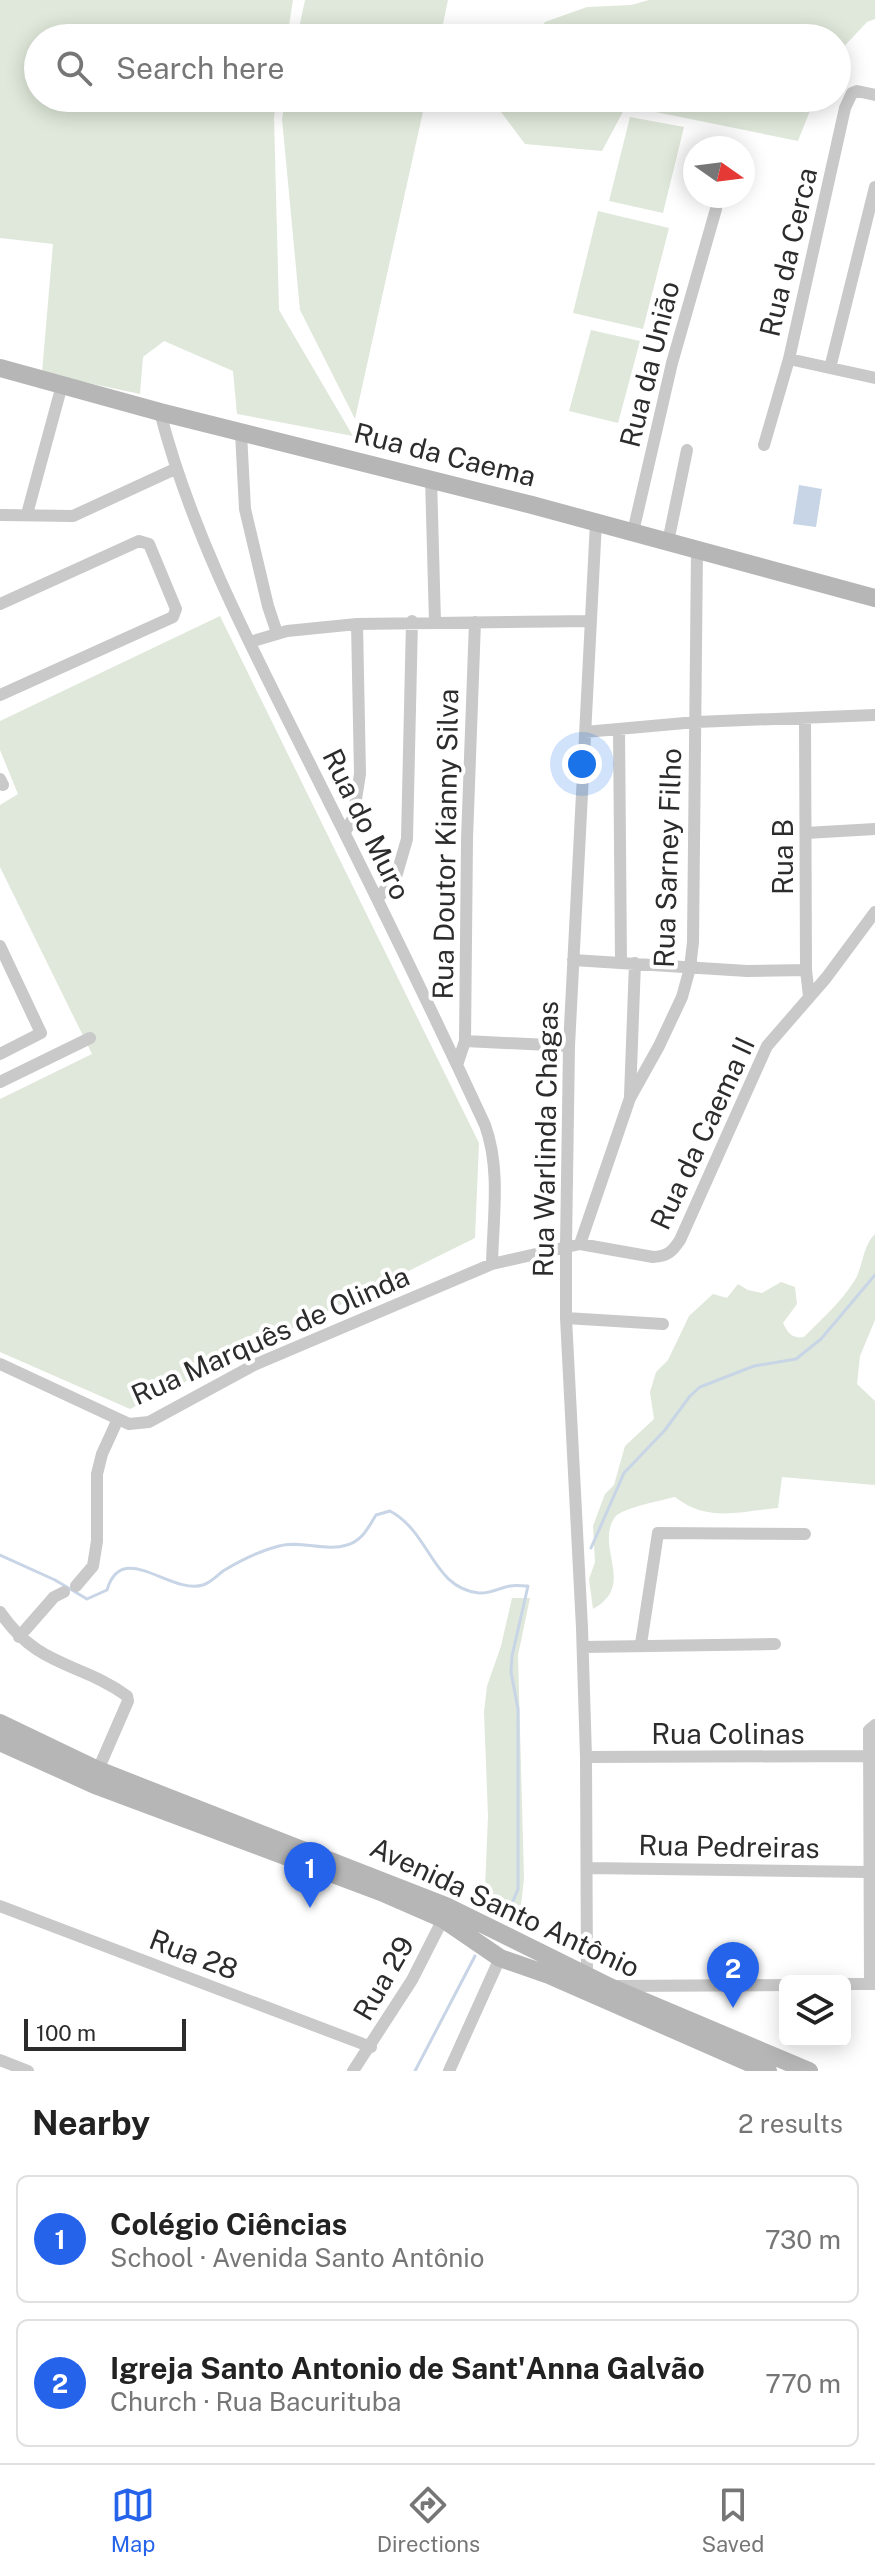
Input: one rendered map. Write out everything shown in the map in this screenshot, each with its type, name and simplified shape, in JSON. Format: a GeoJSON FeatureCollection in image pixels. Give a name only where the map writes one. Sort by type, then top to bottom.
{"type":"FeatureCollection","features":[{"type":"Feature","properties":{"kind":"main road","name":"Rua da Caema"},"geometry":{"type":"LineString","coordinates":[[0,368],[241,433],[431,478],[875,598]]}},
{"type":"Feature","properties":{"kind":"main road","name":"Avenida Santo Antônio"},"geometry":{"type":"LineString","coordinates":[[0,1723],[98,1770],[446,1913],[809,2071]]}},
{"type":"Feature","properties":{"kind":"main road","name":"Avenida Santo Antônio"},"geometry":{"type":"LineString","coordinates":[[0,1742],[95,1785],[381,1892],[446,1913],[500,1958],[549,1975],[732,2064],[768,2071]]}},
{"type":"Feature","properties":{"kind":"street","name":"Rua da Cerca"},"geometry":{"type":"LineString","coordinates":[[851,95],[857,91],[875,95]]}},
{"type":"Feature","properties":{"kind":"street","name":"Rua da Cerca"},"geometry":{"type":"LineString","coordinates":[[764,445],[789,359],[844,112]]}},
{"type":"Feature","properties":{"kind":"street"},"geometry":{"type":"LineString","coordinates":[[830,368],[875,187]]}},
{"type":"Feature","properties":{"kind":"street","name":"Rua da União"},"geometry":{"type":"LineString","coordinates":[[633,532],[672,363],[716,209]]}},
{"type":"Feature","properties":{"kind":"street"},"geometry":{"type":"LineString","coordinates":[[789,359],[875,378]]}},
{"type":"Feature","properties":{"kind":"street"},"geometry":{"type":"LineString","coordinates":[[27,514],[62,385]]}},
{"type":"Feature","properties":{"kind":"street","name":"Rua do Muro"},"geometry":{"type":"LineString","coordinates":[[160,412],[175,469],[250,642],[378,898],[493,1146],[492,1264]]}},
{"type":"Feature","properties":{"kind":"street"},"geometry":{"type":"LineString","coordinates":[[241,433],[245,509],[277,633]]}},
{"type":"Feature","properties":{"kind":"street"},"geometry":{"type":"LineString","coordinates":[[668,542],[687,450]]}},
{"type":"Feature","properties":{"kind":"street"},"geometry":{"type":"LineString","coordinates":[[0,515],[59,518],[84,513],[175,469]]}},
{"type":"Feature","properties":{"kind":"street"},"geometry":{"type":"LineString","coordinates":[[431,478],[435,622]]}},
{"type":"Feature","properties":{"kind":"street","name":"Rua Warlinda Chagas"},"geometry":{"type":"LineString","coordinates":[[587,1976],[583,1647],[566,1318],[566,1245],[569,1046],[596,522]]}},
{"type":"Feature","properties":{"kind":"street"},"geometry":{"type":"LineString","coordinates":[[0,604],[144,541],[149,544],[176,605],[173,617],[0,695]]}},
{"type":"Feature","properties":{"kind":"street","name":"Rua Sarney Filho"},"geometry":{"type":"LineString","coordinates":[[580,1244],[630,1098],[674,1015],[690,968],[697,550]]}},
{"type":"Feature","properties":{"kind":"street"},"geometry":{"type":"LineString","coordinates":[[378,898],[396,877],[407,839],[412,621]]}},
{"type":"Feature","properties":{"kind":"street"},"geometry":{"type":"LineString","coordinates":[[250,642],[277,633],[357,624],[590,621]]}},
{"type":"Feature","properties":{"kind":"street","name":"Rua Doutor Kianny Silva"},"geometry":{"type":"LineString","coordinates":[[457,1065],[465,1041],[467,839],[475,622]]}},
{"type":"Feature","properties":{"kind":"street"},"geometry":{"type":"LineString","coordinates":[[345,832],[353,818],[360,774],[357,624]]}},
{"type":"Feature","properties":{"kind":"street"},"geometry":{"type":"LineString","coordinates":[[585,732],[696,722],[875,715]]}},
{"type":"Feature","properties":{"kind":"street","name":"Rua B"},"geometry":{"type":"LineString","coordinates":[[805,718],[806,970],[809,996]]}},
{"type":"Feature","properties":{"kind":"street"},"geometry":{"type":"LineString","coordinates":[[619,729],[621,961]]}},
{"type":"Feature","properties":{"kind":"street"},"geometry":{"type":"LineString","coordinates":[[806,833],[875,829]]}},
{"type":"Feature","properties":{"kind":"street","name":"Rua da Caema II"},"geometry":{"type":"LineString","coordinates":[[566,1245],[580,1244],[653,1257],[666,1256],[673,1251],[757,1064],[773,1037],[826,978],[875,912]]}},
{"type":"Feature","properties":{"kind":"street"},"geometry":{"type":"LineString","coordinates":[[0,946],[41,1033],[0,1054]]}},
{"type":"Feature","properties":{"kind":"street"},"geometry":{"type":"LineString","coordinates":[[573,960],[690,968],[806,970]]}},
{"type":"Feature","properties":{"kind":"street"},"geometry":{"type":"LineString","coordinates":[[630,1098],[635,963]]}},
{"type":"Feature","properties":{"kind":"street"},"geometry":{"type":"LineString","coordinates":[[0,1082],[90,1038]]}},
{"type":"Feature","properties":{"kind":"street"},"geometry":{"type":"LineString","coordinates":[[465,1041],[569,1046]]}},
{"type":"Feature","properties":{"kind":"street","name":"Rua Marquês de Olinda"},"geometry":{"type":"LineString","coordinates":[[0,1364],[118,1419],[139,1425],[254,1365],[492,1264],[566,1245]]}},
{"type":"Feature","properties":{"kind":"street"},"geometry":{"type":"LineString","coordinates":[[566,1318],[663,1324]]}},
{"type":"Feature","properties":{"kind":"street"},"geometry":{"type":"LineString","coordinates":[[19,1637],[54,1597],[70,1589],[93,1566],[97,1541],[97,1474],[102,1454],[118,1419]]}},
{"type":"Feature","properties":{"kind":"street"},"geometry":{"type":"LineString","coordinates":[[641,1644],[658,1533],[805,1534]]}},
{"type":"Feature","properties":{"kind":"street"},"geometry":{"type":"LineString","coordinates":[[0,1612],[19,1637],[54,1661],[127,1696],[128,1701],[98,1770]]}},
{"type":"Feature","properties":{"kind":"street"},"geometry":{"type":"LineString","coordinates":[[583,1647],[775,1644]]}},
{"type":"Feature","properties":{"kind":"street"},"geometry":{"type":"LineString","coordinates":[[851,1984],[872,1984],[869,1730],[875,1725]]}},
{"type":"Feature","properties":{"kind":"street","name":"Rua Colinas"},"geometry":{"type":"LineString","coordinates":[[586,1757],[869,1756]]}},
{"type":"Feature","properties":{"kind":"street","name":"Rua Pedreiras"},"geometry":{"type":"LineString","coordinates":[[588,1868],[869,1872]]}},
{"type":"Feature","properties":{"kind":"street","name":"Rua 28"},"geometry":{"type":"LineString","coordinates":[[0,1906],[371,2047]]}},
{"type":"Feature","properties":{"kind":"street","name":"Rua 29"},"geometry":{"type":"LineString","coordinates":[[353,2071],[412,1980],[446,1913]]}},
{"type":"Feature","properties":{"kind":"street"},"geometry":{"type":"LineString","coordinates":[[449,2071],[500,1958]]}},
{"type":"Feature","properties":{"kind":"street"},"geometry":{"type":"LineString","coordinates":[[610,1987],[779,1985]]}},
{"type":"Feature","properties":{"kind":"street"},"geometry":{"type":"LineString","coordinates":[[0,2060],[28,2071]]}},
{"type":"Feature","properties":{"kind":"shaded area"},"geometry":{"type":"Polygon","coordinates":[[[0,0],[293,0],[289,24],[24,24],[24,112],[275,112],[279,310],[353,436],[237,414],[233,371],[164,341],[143,357],[140,394],[42,373],[53,244],[0,238],[0,0]]]}},
{"type":"Feature","properties":{"kind":"shaded area"},"geometry":{"type":"Polygon","coordinates":[[[305,0],[448,0],[443,24],[300,24],[305,0]]]}},
{"type":"Feature","properties":{"kind":"shaded area"},"geometry":{"type":"Polygon","coordinates":[[[649,0],[875,0],[875,19],[867,22],[851,39],[851,24],[544,24],[587,7],[631,5],[649,0]]]}},
{"type":"Feature","properties":{"kind":"shaded area"},"geometry":{"type":"Polygon","coordinates":[[[283,112],[423,112],[355,419],[300,310],[283,112]]]}},
{"type":"Feature","properties":{"kind":"shaded area"},"geometry":{"type":"Polygon","coordinates":[[[501,112],[623,112],[602,151],[525,144],[501,112]]]}},
{"type":"Feature","properties":{"kind":"shaded area"},"geometry":{"type":"Polygon","coordinates":[[[655,112],[809,112],[798,141],[655,112]]]}},
{"type":"Feature","properties":{"kind":"shaded area"},"geometry":{"type":"Polygon","coordinates":[[[630,117],[684,127],[663,213],[609,201],[630,117]]]}},
{"type":"Feature","properties":{"kind":"shaded area"},"geometry":{"type":"Polygon","coordinates":[[[598,211],[669,228],[643,329],[573,313],[598,211]]]}},
{"type":"Feature","properties":{"kind":"shaded area"},"geometry":{"type":"Polygon","coordinates":[[[591,330],[640,341],[618,423],[569,411],[591,330]]]}},
{"type":"Feature","properties":{"kind":"shaded area"},"geometry":{"type":"Polygon","coordinates":[[[220,616],[479,1143],[475,1238],[130,1409],[0,1352],[0,1099],[92,1054],[0,867],[0,805],[18,794],[0,750],[0,721],[220,616]]]}},
{"type":"Feature","properties":{"kind":"shaded area"},"geometry":{"type":"Polygon","coordinates":[[[875,1234],[875,1320],[860,1356],[857,1384],[875,1401],[875,1485],[782,1477],[778,1508],[712,1513],[687,1505],[675,1497],[626,1510],[615,1517],[610,1529],[612,1589],[606,1599],[593,1609],[589,1579],[595,1562],[593,1526],[605,1494],[614,1485],[625,1446],[654,1419],[650,1392],[656,1372],[668,1360],[689,1316],[713,1294],[727,1298],[738,1284],[762,1293],[781,1282],[795,1287],[797,1304],[783,1323],[791,1334],[804,1337],[850,1288],[875,1234]]]}},
{"type":"Feature","properties":{"kind":"shaded area"},"geometry":{"type":"Polygon","coordinates":[[[512,1598],[530,1598],[518,1655],[524,1879],[519,1922],[481,1905],[485,1889],[488,1816],[484,1712],[487,1686],[501,1646],[512,1598]]]}},
{"type":"Feature","properties":{"kind":"water"},"geometry":{"type":"Polygon","coordinates":[[[799,485],[822,489],[816,527],[793,524],[799,485]]]}},
{"type":"Feature","properties":{"kind":"waterway"},"geometry":{"type":"LineString","coordinates":[[591,1548],[624,1473],[665,1430],[690,1396],[700,1387],[754,1366],[796,1359],[821,1339],[875,1275]]}},
{"type":"Feature","properties":{"kind":"waterway"},"geometry":{"type":"LineString","coordinates":[[0,1555],[55,1580],[87,1599],[107,1590],[114,1576],[124,1569],[148,1572],[190,1586],[203,1585],[264,1550],[296,1544],[347,1545],[361,1537],[376,1515],[390,1511],[415,1532],[441,1571],[463,1589],[483,1593],[510,1586],[528,1586],[511,1672],[518,1709],[518,1889],[511,1906]]}},
{"type":"Feature","properties":{"kind":"waterway"},"geometry":{"type":"LineString","coordinates":[[415,2071],[475,1956]]}},
{"type":"Feature","properties":{"kind":"place","name":"Colégio Ciências"},"geometry":{"type":"Point","coordinates":[310,1908]}},
{"type":"Feature","properties":{"kind":"place","name":"Igreja Santo Antonio de Sant'Anna Galvão"},"geometry":{"type":"Point","coordinates":[733,2008]}}]}
